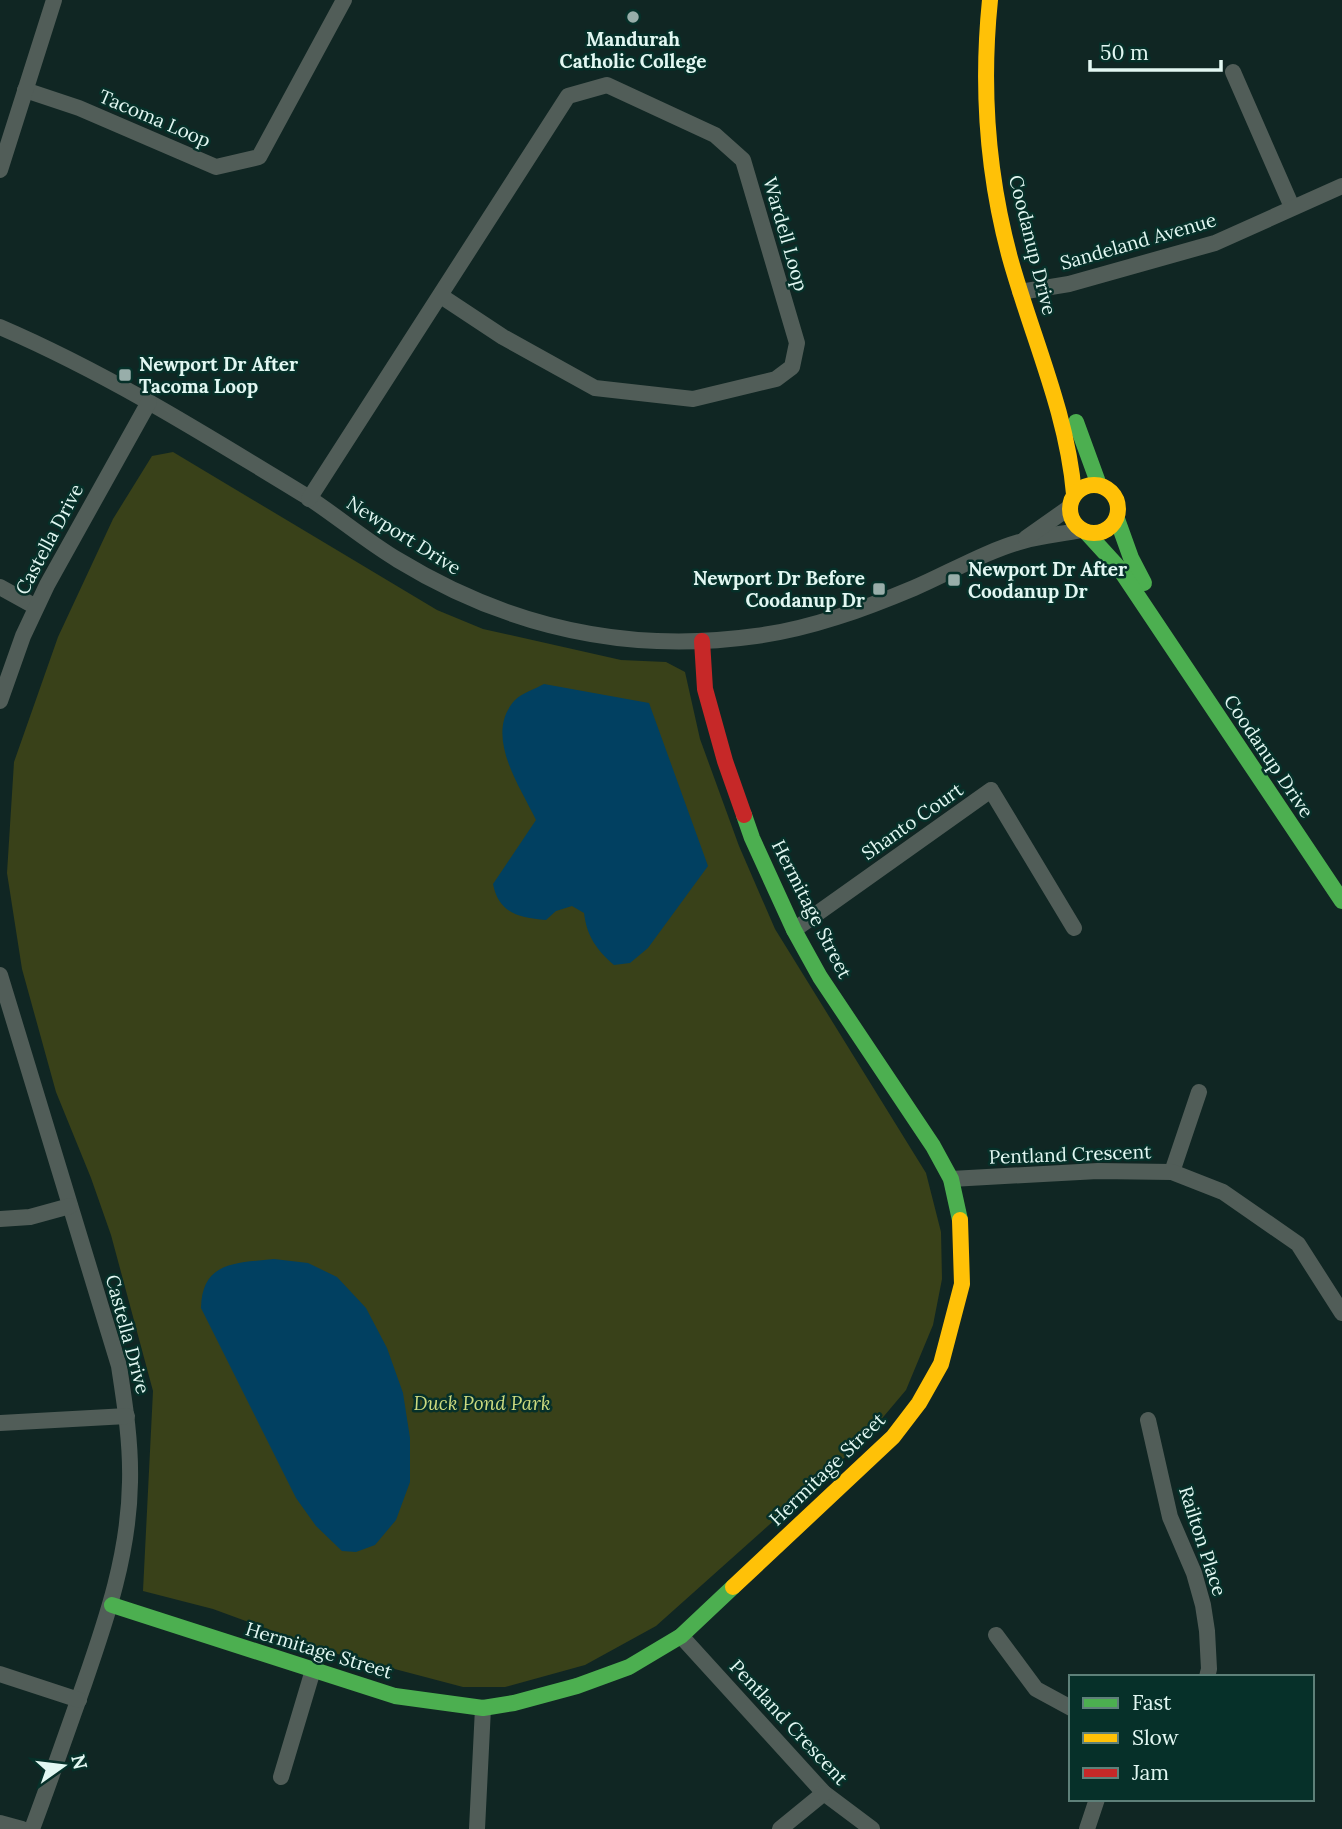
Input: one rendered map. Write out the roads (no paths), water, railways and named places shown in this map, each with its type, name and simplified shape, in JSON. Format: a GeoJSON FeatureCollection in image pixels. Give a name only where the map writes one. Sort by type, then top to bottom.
{"type":"FeatureCollection","features":[{"type":"Feature","properties":{"kind":"main road","name":"Coodanup Drive"},"geometry":{"type":"LineString","coordinates":[[990,0],[985,50],[992,96],[995,193],[1027,291],[1099,485]]}},
{"type":"Feature","properties":{"kind":"main road","name":"Coodanup Drive"},"geometry":{"type":"LineString","coordinates":[[992,96],[1005,0]]}},
{"type":"Feature","properties":{"kind":"main road","name":"Coodanup Drive"},"geometry":{"type":"LineString","coordinates":[[1027,291],[1067,435],[1073,464],[1072,501]]}},
{"type":"Feature","properties":{"kind":"main road"},"geometry":{"type":"LineString","coordinates":[[1084,486],[1105,487],[1116,497],[1117,519],[1101,533],[1084,531],[1072,520],[1072,501],[1084,486]]}},
{"type":"Feature","properties":{"kind":"main road","name":"Coodanup Drive"},"geometry":{"type":"LineString","coordinates":[[1117,519],[1131,558],[1156,603],[1342,878]]}},
{"type":"Feature","properties":{"kind":"main road","name":"Coodanup Drive"},"geometry":{"type":"LineString","coordinates":[[1084,531],[1119,568],[1342,901]]}},
{"type":"Feature","properties":{"kind":"main road","name":"Hermitage Street"},"geometry":{"type":"LineString","coordinates":[[112,1605],[395,1696],[483,1708],[514,1703],[577,1686],[629,1667],[681,1636],[892,1437],[919,1403],[942,1364],[962,1284],[960,1221],[951,1179],[933,1146],[820,977],[794,930],[752,838],[718,738],[705,689],[702,641]]}},
{"type":"Feature","properties":{"kind":"street"},"geometry":{"type":"LineString","coordinates":[[0,170],[54,0]]}},
{"type":"Feature","properties":{"kind":"street","name":"Tacoma Loop"},"geometry":{"type":"LineString","coordinates":[[25,90],[79,108],[216,167],[259,157],[344,0]]}},
{"type":"Feature","properties":{"kind":"street"},"geometry":{"type":"LineString","coordinates":[[1233,72],[1292,207]]}},
{"type":"Feature","properties":{"kind":"street","name":"Wardell Loop"},"geometry":{"type":"LineString","coordinates":[[309,499],[568,96],[607,85],[715,135],[743,160],[797,343],[792,367],[776,379],[693,399],[595,388],[503,338],[441,296]]}},
{"type":"Feature","properties":{"kind":"street","name":"Sandeland Avenue"},"geometry":{"type":"LineString","coordinates":[[1027,291],[1069,284],[1215,243],[1342,186]]}},
{"type":"Feature","properties":{"kind":"street","name":"Newport Drive"},"geometry":{"type":"LineString","coordinates":[[0,327],[68,358],[149,402],[309,499],[395,559],[442,585],[491,608],[553,627],[604,637],[702,641],[759,636],[836,617],[912,589],[1021,542],[1084,531]]}},
{"type":"Feature","properties":{"kind":"street","name":"Castella Drive"},"geometry":{"type":"LineString","coordinates":[[0,701],[13,660],[36,607],[149,402]]}},
{"type":"Feature","properties":{"kind":"street","name":"Newport Drive"},"geometry":{"type":"LineString","coordinates":[[1021,542],[1072,501]]}},
{"type":"Feature","properties":{"kind":"street"},"geometry":{"type":"LineString","coordinates":[[0,587],[36,607]]}},
{"type":"Feature","properties":{"kind":"street","name":"Shanto Court"},"geometry":{"type":"LineString","coordinates":[[794,930],[991,790],[1074,928]]}},
{"type":"Feature","properties":{"kind":"street","name":"Castella Drive"},"geometry":{"type":"LineString","coordinates":[[0,975],[119,1366],[127,1416],[130,1484],[125,1540],[112,1605],[32,1829]]}},
{"type":"Feature","properties":{"kind":"street"},"geometry":{"type":"LineString","coordinates":[[1172,1172],[1199,1092]]}},
{"type":"Feature","properties":{"kind":"street","name":"Pentland Crescent"},"geometry":{"type":"LineString","coordinates":[[951,1179],[1098,1171],[1172,1172],[1223,1192],[1298,1244],[1342,1313]]}},
{"type":"Feature","properties":{"kind":"street"},"geometry":{"type":"LineString","coordinates":[[0,1219],[30,1217],[70,1206]]}},
{"type":"Feature","properties":{"kind":"street"},"geometry":{"type":"LineString","coordinates":[[0,1423],[127,1416]]}},
{"type":"Feature","properties":{"kind":"street","name":"Railton Place"},"geometry":{"type":"LineString","coordinates":[[1148,1420],[1170,1517],[1194,1573],[1203,1605],[1207,1631],[1208,1675]]}},
{"type":"Feature","properties":{"kind":"street"},"geometry":{"type":"LineString","coordinates":[[996,1634],[1035,1689],[1069,1707]]}},
{"type":"Feature","properties":{"kind":"street","name":"Pentland Crescent"},"geometry":{"type":"LineString","coordinates":[[681,1636],[824,1793],[872,1829]]}},
{"type":"Feature","properties":{"kind":"street"},"geometry":{"type":"LineString","coordinates":[[281,1777],[313,1670]]}},
{"type":"Feature","properties":{"kind":"street"},"geometry":{"type":"LineString","coordinates":[[0,1674],[79,1700]]}},
{"type":"Feature","properties":{"kind":"street"},"geometry":{"type":"LineString","coordinates":[[477,1829],[483,1708]]}},
{"type":"Feature","properties":{"kind":"street"},"geometry":{"type":"LineString","coordinates":[[780,1829],[824,1793]]}},
{"type":"Feature","properties":{"kind":"street"},"geometry":{"type":"LineString","coordinates":[[1087,1829],[1096,1801]]}},
{"type":"Feature","properties":{"kind":"street"},"geometry":{"type":"LineString","coordinates":[[0,1824],[22,1829]]}},
{"type":"Feature","properties":{"kind":"water"},"geometry":{"type":"Polygon","coordinates":[[[544,684],[649,703],[708,866],[648,948],[630,963],[614,965],[590,936],[584,913],[572,906],[556,911],[546,920],[536,919],[505,908],[496,894],[493,884],[536,820],[514,776],[503,744],[506,714],[515,700],[544,684]]]}},
{"type":"Feature","properties":{"kind":"water"},"geometry":{"type":"Polygon","coordinates":[[[274,1259],[308,1263],[337,1277],[366,1308],[387,1348],[403,1393],[410,1438],[410,1482],[396,1520],[375,1545],[356,1552],[342,1551],[316,1526],[296,1498],[201,1308],[207,1281],[215,1273],[234,1264],[274,1259]]]}},
{"type":"Feature","properties":{"kind":"place","name":"Mandurah Catholic College"},"geometry":{"type":"Point","coordinates":[633,17]}},
{"type":"Feature","properties":{"kind":"place","name":"Newport Dr After Tacoma Loop"},"geometry":{"type":"Point","coordinates":[125,375]}},
{"type":"Feature","properties":{"kind":"place","name":"Newport Dr After Coodanup Dr"},"geometry":{"type":"Point","coordinates":[954,580]}},
{"type":"Feature","properties":{"kind":"place","name":"Newport Dr Before Coodanup Dr"},"geometry":{"type":"Point","coordinates":[879,589]}},
{"type":"Feature","properties":{"kind":"park label","name":"Duck Pond Park"},"geometry":{"type":"Point","coordinates":[482,1403]}}]}
